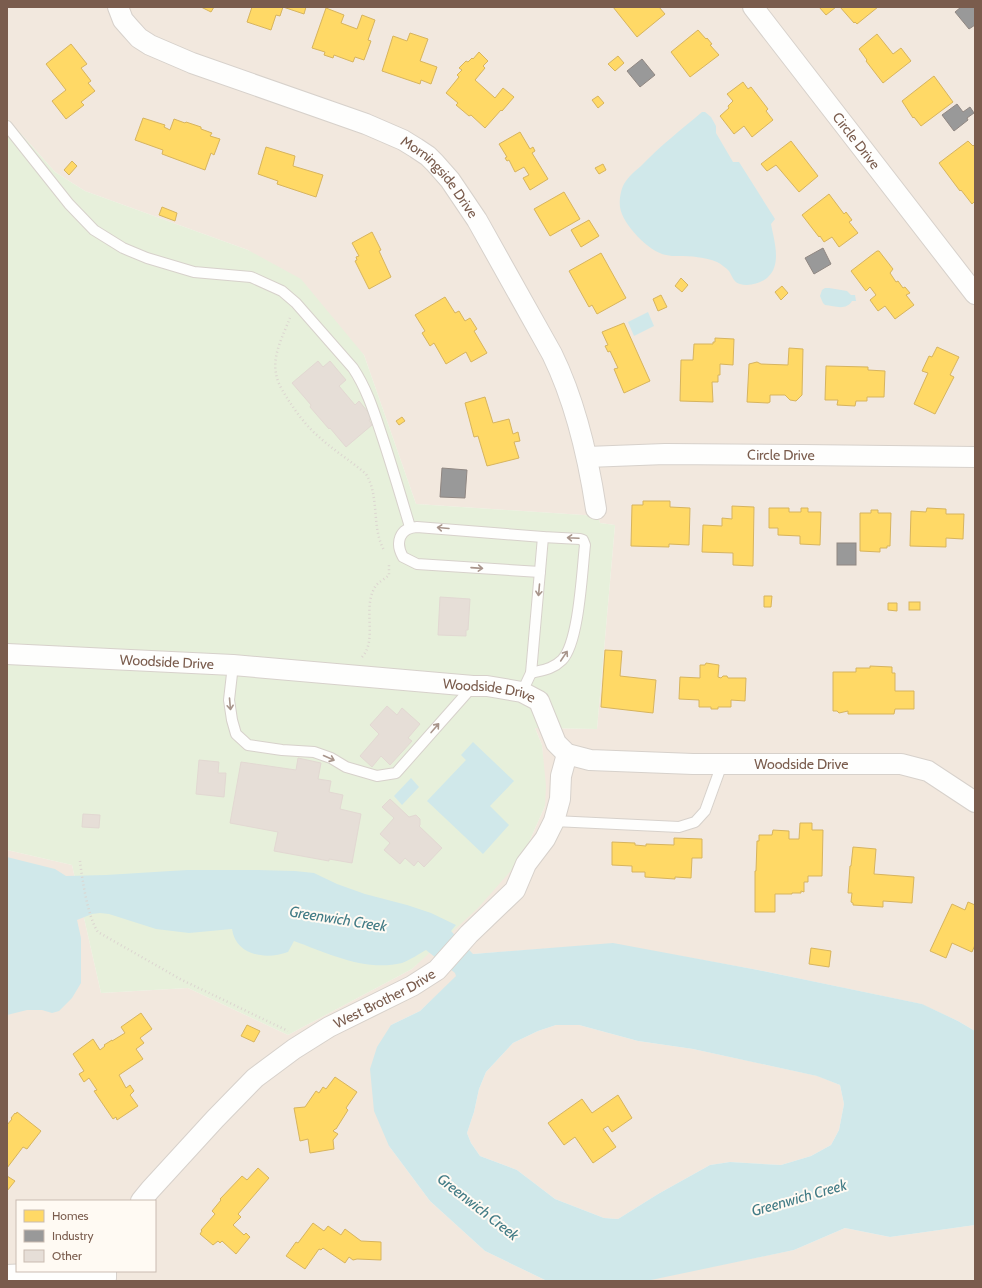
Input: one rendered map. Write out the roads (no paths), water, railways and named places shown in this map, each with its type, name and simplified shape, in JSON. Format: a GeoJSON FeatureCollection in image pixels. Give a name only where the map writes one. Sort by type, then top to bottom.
{"type":"FeatureCollection","features":[{"type":"Feature","properties":{"kind":"street","name":"Morningside Drive"},"geometry":{"type":"LineString","coordinates":[[118,7],[123,20],[139,38],[155,47],[184,60],[377,129],[416,148],[435,163],[450,180],[481,227],[552,354],[569,392],[583,440],[596,509]]}},
{"type":"Feature","properties":{"kind":"street","name":"Circle Drive"},"geometry":{"type":"LineString","coordinates":[[753,7],[975,294]]}},
{"type":"Feature","properties":{"kind":"street","name":"Circle Drive"},"geometry":{"type":"LineString","coordinates":[[587,457],[665,454],[802,454],[975,457]]}},
{"type":"Feature","properties":{"kind":"street","name":"Woodside Drive"},"geometry":{"type":"LineString","coordinates":[[7,654],[233,665],[472,686],[487,686],[522,692],[539,701],[556,743],[567,754],[590,760],[692,764],[901,764],[928,771],[975,802]]}},
{"type":"Feature","properties":{"kind":"street","name":"West Brother Drive"},"geometry":{"type":"LineString","coordinates":[[142,1200],[215,1119],[255,1078],[294,1049],[329,1027],[412,986],[437,970],[469,934],[515,890],[526,864],[544,839],[554,821],[560,799],[561,776],[567,754]]}},
{"type":"Feature","properties":{"kind":"street"},"geometry":{"type":"LineString","coordinates":[[7,1275],[68,1272],[109,1278]]}},
{"type":"Feature","properties":{"kind":"lane"},"geometry":{"type":"LineString","coordinates":[[7,126],[68,204],[94,230],[123,248],[147,258],[194,272],[251,277],[282,291],[296,303],[360,378],[370,398],[410,527]]}},
{"type":"Feature","properties":{"kind":"lane"},"geometry":{"type":"LineString","coordinates":[[531,673],[553,667],[566,655],[576,626],[585,545],[583,540],[430,527],[410,527],[402,533],[400,538],[399,548],[403,557],[417,564],[540,572]]}},
{"type":"Feature","properties":{"kind":"lane"},"geometry":{"type":"LineString","coordinates":[[522,692],[531,673],[543,537]]}},
{"type":"Feature","properties":{"kind":"lane"},"geometry":{"type":"LineString","coordinates":[[233,665],[229,700],[232,720],[236,734],[248,745],[282,750],[314,752],[331,758],[346,767],[377,776],[396,773],[472,686]]}},
{"type":"Feature","properties":{"kind":"lane"},"geometry":{"type":"LineString","coordinates":[[554,821],[679,827],[695,822],[705,811],[722,764]]}},
{"type":"Feature","properties":{"kind":"water"},"geometry":{"type":"Polygon","coordinates":[[[702,112],[705,112],[711,117],[716,126],[716,133],[733,162],[739,162],[775,219],[771,224],[776,252],[775,265],[768,277],[755,284],[744,285],[738,283],[728,270],[712,260],[693,257],[669,256],[659,253],[637,236],[622,214],[620,207],[620,195],[623,186],[628,179],[663,145],[702,112]]]}},
{"type":"Feature","properties":{"kind":"water"},"geometry":{"type":"Polygon","coordinates":[[[825,288],[847,291],[851,295],[855,295],[856,301],[852,301],[847,306],[843,307],[825,305],[820,296],[822,290],[825,288]]]}},
{"type":"Feature","properties":{"kind":"water"},"geometry":{"type":"Polygon","coordinates":[[[648,312],[654,326],[634,336],[628,322],[648,312]]]}},
{"type":"Feature","properties":{"kind":"water"},"geometry":{"type":"Polygon","coordinates":[[[473,742],[514,781],[490,806],[509,825],[483,854],[427,801],[466,760],[461,755],[473,742]]]}},
{"type":"Feature","properties":{"kind":"water"},"geometry":{"type":"Polygon","coordinates":[[[411,778],[419,787],[402,805],[394,796],[411,778]]]}},
{"type":"Feature","properties":{"kind":"water","name":"Greenwich Creek"},"geometry":{"type":"Polygon","coordinates":[[[7,857],[55,869],[66,876],[187,870],[258,870],[314,873],[337,884],[365,894],[431,913],[456,925],[451,931],[473,954],[613,943],[758,970],[922,1004],[975,1031],[975,1225],[890,1237],[845,1228],[794,1250],[640,1281],[547,1281],[485,1251],[430,1201],[389,1146],[374,1111],[370,1069],[377,1047],[391,1025],[420,1011],[456,976],[455,973],[426,950],[402,963],[374,965],[346,960],[294,941],[288,952],[271,956],[253,954],[246,950],[239,945],[232,929],[189,933],[156,929],[109,914],[92,914],[77,920],[81,938],[81,983],[72,998],[59,1011],[52,1013],[42,1010],[27,1010],[7,1015],[7,857]],[[556,1025],[538,1031],[513,1043],[486,1072],[479,1089],[474,1112],[467,1133],[471,1143],[480,1156],[517,1170],[555,1199],[604,1218],[618,1219],[658,1194],[710,1165],[730,1162],[781,1165],[811,1156],[831,1145],[839,1130],[844,1104],[840,1085],[817,1076],[693,1049],[638,1041],[579,1025],[556,1025]]]}}]}
